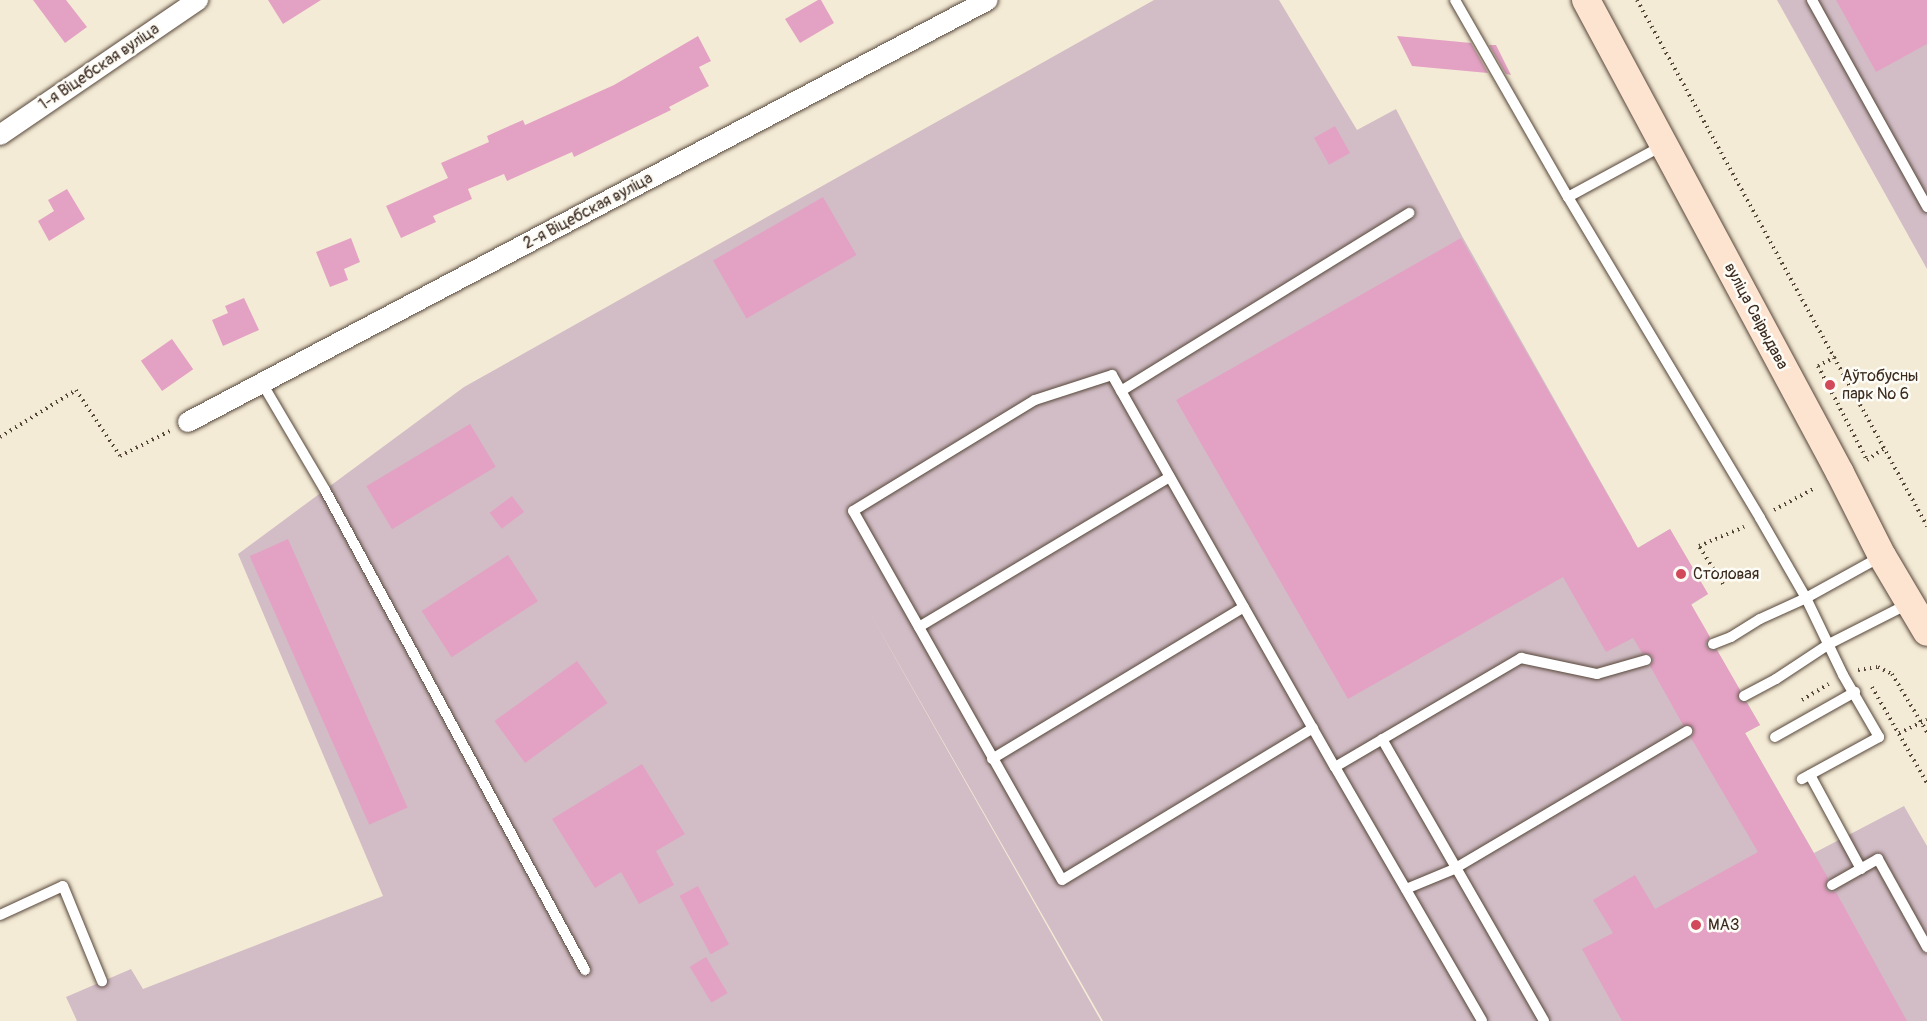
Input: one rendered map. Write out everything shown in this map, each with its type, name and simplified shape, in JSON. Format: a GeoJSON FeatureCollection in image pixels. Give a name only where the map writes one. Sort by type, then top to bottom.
{"type":"FeatureCollection","features":[{"type":"Feature","properties":{"kind":"main road","name":"вуліца Свірыдава"},"geometry":{"type":"LineString","coordinates":[[1586,0],[1840,473],[1882,556],[1919,600],[1927,632]]}},
{"type":"Feature","properties":{"kind":"street","name":"1-я Віцебская вуліца"},"geometry":{"type":"LineString","coordinates":[[0,135],[198,0]]}},
{"type":"Feature","properties":{"kind":"street","name":"2-я Віцебская вуліца"},"geometry":{"type":"LineString","coordinates":[[188,422],[988,0]]}},
{"type":"Feature","properties":{"kind":"lane"},"geometry":{"type":"LineString","coordinates":[[1455,0],[1568,197],[1806,598],[1843,675],[1855,692],[1879,737],[1806,777],[1861,869]]}},
{"type":"Feature","properties":{"kind":"lane"},"geometry":{"type":"LineString","coordinates":[[1812,0],[1927,207]]}},
{"type":"Feature","properties":{"kind":"lane"},"geometry":{"type":"LineString","coordinates":[[1568,197],[1664,145]]}},
{"type":"Feature","properties":{"kind":"lane"},"geometry":{"type":"LineString","coordinates":[[1121,391],[1409,213]]}},
{"type":"Feature","properties":{"kind":"lane"},"geometry":{"type":"LineString","coordinates":[[1313,728],[1062,880],[853,511],[1035,400],[1112,375],[1482,1021]]}},
{"type":"Feature","properties":{"kind":"lane"},"geometry":{"type":"LineString","coordinates":[[262,383],[325,490],[585,970]]}},
{"type":"Feature","properties":{"kind":"lane"},"geometry":{"type":"LineString","coordinates":[[919,627],[1170,477]]}},
{"type":"Feature","properties":{"kind":"lane"},"geometry":{"type":"LineString","coordinates":[[1713,644],[1806,598],[1882,556]]}},
{"type":"Feature","properties":{"kind":"lane"},"geometry":{"type":"LineString","coordinates":[[1744,696],[1776,679],[1829,644],[1919,600]]}},
{"type":"Feature","properties":{"kind":"lane"},"geometry":{"type":"LineString","coordinates":[[992,759],[1244,607]]}},
{"type":"Feature","properties":{"kind":"lane"},"geometry":{"type":"LineString","coordinates":[[1335,767],[1521,658],[1598,674],[1646,660]]}},
{"type":"Feature","properties":{"kind":"lane"},"geometry":{"type":"LineString","coordinates":[[1775,737],[1855,692]]}},
{"type":"Feature","properties":{"kind":"lane"},"geometry":{"type":"LineString","coordinates":[[1406,889],[1454,869],[1687,731]]}},
{"type":"Feature","properties":{"kind":"lane"},"geometry":{"type":"LineString","coordinates":[[1382,739],[1454,869],[1544,1021]]}},
{"type":"Feature","properties":{"kind":"lane"},"geometry":{"type":"LineString","coordinates":[[1832,885],[1878,859],[1927,947]]}},
{"type":"Feature","properties":{"kind":"lane"},"geometry":{"type":"LineString","coordinates":[[0,915],[63,886],[102,981]]}},
{"type":"Feature","properties":{"kind":"path"},"geometry":{"type":"LineString","coordinates":[[1637,0],[1927,526]]}},
{"type":"Feature","properties":{"kind":"path"},"geometry":{"type":"LineString","coordinates":[[1835,357],[1818,366],[1867,460],[1885,448]]}},
{"type":"Feature","properties":{"kind":"path"},"geometry":{"type":"LineString","coordinates":[[0,436],[76,390],[120,456],[188,422]]}},
{"type":"Feature","properties":{"kind":"path"},"geometry":{"type":"LineString","coordinates":[[1774,510],[1813,489]]}},
{"type":"Feature","properties":{"kind":"path"},"geometry":{"type":"LineString","coordinates":[[1723,584],[1699,546],[1744,527]]}},
{"type":"Feature","properties":{"kind":"path"},"geometry":{"type":"LineString","coordinates":[[1861,669],[1927,783]]}},
{"type":"Feature","properties":{"kind":"path"},"geometry":{"type":"LineString","coordinates":[[1896,672],[1892,674],[1927,732]]}},
{"type":"Feature","properties":{"kind":"path"},"geometry":{"type":"LineString","coordinates":[[1899,733],[1927,720]]}},
{"type":"Feature","properties":{"kind":"shaded area"},"geometry":{"type":"Polygon","coordinates":[[[1154,0],[1279,0],[1357,130],[1396,109],[1462,236],[1632,537],[1618,545],[1624,556],[1670,529],[1708,594],[1691,605],[1760,725],[1745,733],[1814,853],[1904,806],[1927,846],[1927,1021],[1103,1021],[868,610],[1101,1021],[77,1021],[66,997],[131,969],[143,989],[383,896],[238,554],[464,387],[1154,0]]]}},
{"type":"Feature","properties":{"kind":"shaded area"},"geometry":{"type":"Polygon","coordinates":[[[1777,0],[1927,0],[1927,269],[1777,0]]]}},
{"type":"Feature","properties":{"kind":"building"},"geometry":{"type":"Polygon","coordinates":[[[33,0],[66,0],[87,27],[65,43],[33,0]]]}},
{"type":"Feature","properties":{"kind":"building"},"geometry":{"type":"Polygon","coordinates":[[[268,0],[321,0],[283,24],[268,0]]]}},
{"type":"Feature","properties":{"kind":"building"},"geometry":{"type":"Polygon","coordinates":[[[821,0],[834,23],[800,43],[785,19],[821,0]]]}},
{"type":"Feature","properties":{"kind":"building"},"geometry":{"type":"Polygon","coordinates":[[[1836,0],[1927,0],[1927,44],[1876,72],[1836,0]]]}},
{"type":"Feature","properties":{"kind":"building"},"geometry":{"type":"Polygon","coordinates":[[[698,36],[711,61],[699,67],[709,86],[669,107],[671,110],[574,157],[572,152],[507,181],[504,174],[468,189],[472,199],[433,216],[436,222],[401,238],[386,206],[448,178],[441,163],[489,142],[487,136],[523,120],[525,125],[614,85],[698,36]]]}},
{"type":"Feature","properties":{"kind":"building"},"geometry":{"type":"Polygon","coordinates":[[[1397,36],[1471,43],[1488,73],[1412,66],[1397,36]]]}},
{"type":"Feature","properties":{"kind":"building"},"geometry":{"type":"Polygon","coordinates":[[[1489,45],[1496,45],[1511,75],[1506,74],[1489,45]]]}},
{"type":"Feature","properties":{"kind":"building"},"geometry":{"type":"Polygon","coordinates":[[[1335,126],[1350,153],[1329,165],[1314,138],[1335,126]]]}},
{"type":"Feature","properties":{"kind":"building"},"geometry":{"type":"Polygon","coordinates":[[[67,189],[85,219],[49,241],[38,221],[54,211],[48,200],[67,189]]]}},
{"type":"Feature","properties":{"kind":"building"},"geometry":{"type":"Polygon","coordinates":[[[823,197],[856,255],[747,319],[713,260],[823,197]]]}},
{"type":"Feature","properties":{"kind":"building"},"geometry":{"type":"Polygon","coordinates":[[[351,238],[360,262],[344,269],[348,280],[330,287],[316,252],[351,238]]]}},
{"type":"Feature","properties":{"kind":"building"},"geometry":{"type":"Polygon","coordinates":[[[1461,238],[1638,548],[1670,529],[1708,594],[1691,604],[1710,637],[1706,642],[1706,647],[1711,651],[1717,650],[1740,690],[1738,700],[1747,703],[1760,725],[1745,733],[1828,878],[1825,888],[1829,892],[1836,892],[1907,1021],[1622,1021],[1582,949],[1613,933],[1593,900],[1635,875],[1655,909],[1758,852],[1691,738],[1694,732],[1693,727],[1683,725],[1650,666],[1653,661],[1652,655],[1642,653],[1633,638],[1606,652],[1563,577],[1348,699],[1176,400],[1461,238]]]}},
{"type":"Feature","properties":{"kind":"building"},"geometry":{"type":"Polygon","coordinates":[[[244,298],[259,330],[223,346],[212,320],[228,313],[225,306],[244,298]]]}},
{"type":"Feature","properties":{"kind":"building"},"geometry":{"type":"Polygon","coordinates":[[[172,339],[193,369],[162,391],[141,361],[172,339]]]}},
{"type":"Feature","properties":{"kind":"building"},"geometry":{"type":"Polygon","coordinates":[[[470,424],[496,467],[392,529],[366,486],[470,424]]]}},
{"type":"Feature","properties":{"kind":"building"},"geometry":{"type":"Polygon","coordinates":[[[512,496],[524,512],[502,529],[490,513],[512,496]]]}},
{"type":"Feature","properties":{"kind":"building"},"geometry":{"type":"Polygon","coordinates":[[[288,539],[408,808],[369,825],[250,556],[288,539]]]}},
{"type":"Feature","properties":{"kind":"building"},"geometry":{"type":"Polygon","coordinates":[[[508,555],[538,601],[452,657],[422,611],[508,555]]]}},
{"type":"Feature","properties":{"kind":"building"},"geometry":{"type":"Polygon","coordinates":[[[577,661],[608,703],[525,763],[494,721],[577,661]]]}},
{"type":"Feature","properties":{"kind":"building"},"geometry":{"type":"Polygon","coordinates":[[[642,764],[685,834],[656,851],[674,885],[639,904],[621,872],[595,888],[552,819],[642,764]]]}},
{"type":"Feature","properties":{"kind":"building"},"geometry":{"type":"Polygon","coordinates":[[[698,886],[729,944],[710,954],[679,896],[698,886]]]}},
{"type":"Feature","properties":{"kind":"building"},"geometry":{"type":"Polygon","coordinates":[[[706,957],[728,993],[711,1003],[690,967],[706,957]]]}},
{"type":"Feature","properties":{"kind":"place","name":"Аўтобусны парк № 6"},"geometry":{"type":"Point","coordinates":[1830,385]}},
{"type":"Feature","properties":{"kind":"place","name":"Столовая"},"geometry":{"type":"Point","coordinates":[1681,574]}},
{"type":"Feature","properties":{"kind":"place","name":"МАЗ"},"geometry":{"type":"Point","coordinates":[1696,925]}}]}
